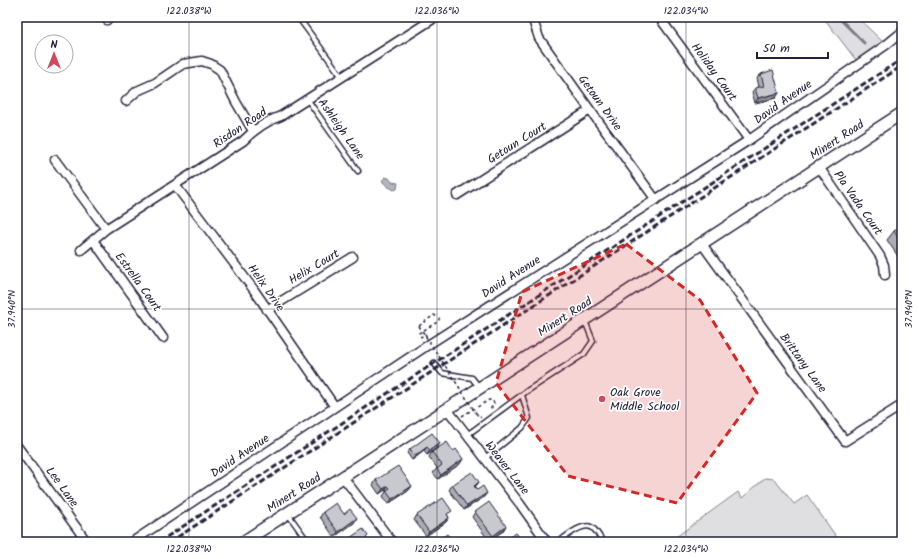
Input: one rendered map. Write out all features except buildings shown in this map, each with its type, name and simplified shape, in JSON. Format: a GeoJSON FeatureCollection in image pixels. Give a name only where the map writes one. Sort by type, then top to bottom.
{"type":"FeatureCollection","features":[{"type":"Feature","properties":{"kind":"street","name":"Risdon Road"},"geometry":{"type":"LineString","coordinates":[[81,250],[106,229],[243,141],[253,131],[272,119],[281,116],[436,17]]}},
{"type":"Feature","properties":{"kind":"street","name":"Getoun Drive"},"geometry":{"type":"LineString","coordinates":[[532,17],[539,38],[656,200]]}},
{"type":"Feature","properties":{"kind":"street","name":"Holiday Court"},"geometry":{"type":"LineString","coordinates":[[659,17],[748,140]]}},
{"type":"Feature","properties":{"kind":"street","name":"David Avenue"},"geometry":{"type":"LineString","coordinates":[[132,542],[431,343],[748,140],[886,45],[902,32]]}},
{"type":"Feature","properties":{"kind":"street"},"geometry":{"type":"LineString","coordinates":[[126,101],[137,92],[155,83],[183,64],[202,61],[211,64],[220,70],[253,131]]}},
{"type":"Feature","properties":{"kind":"street","name":"Getoun Court"},"geometry":{"type":"LineString","coordinates":[[457,195],[590,110]]}},
{"type":"Feature","properties":{"kind":"street","name":"Minert Road"},"geometry":{"type":"LineString","coordinates":[[247,541],[343,476],[902,113]]}},
{"type":"Feature","properties":{"kind":"street"},"geometry":{"type":"LineString","coordinates":[[55,160],[106,229]]}},
{"type":"Feature","properties":{"kind":"street","name":"Pla Vada Court"},"geometry":{"type":"LineString","coordinates":[[818,168],[880,256],[884,265],[885,275]]}},
{"type":"Feature","properties":{"kind":"street","name":"Helix Drive"},"geometry":{"type":"LineString","coordinates":[[174,185],[254,290],[335,407]]}},
{"type":"Feature","properties":{"kind":"street","name":"Estrella Court"},"geometry":{"type":"LineString","coordinates":[[93,240],[163,338]]}},
{"type":"Feature","properties":{"kind":"street","name":"Brittany Lane"},"geometry":{"type":"LineString","coordinates":[[702,244],[845,441],[902,405]]}},
{"type":"Feature","properties":{"kind":"street","name":"Helix Court"},"geometry":{"type":"LineString","coordinates":[[267,310],[353,258]]}},
{"type":"Feature","properties":{"kind":"street","name":"Weaver Lane"},"geometry":{"type":"LineString","coordinates":[[447,409],[520,504],[547,542]]}},
{"type":"Feature","properties":{"kind":"street","name":"Lee Lane"},"geometry":{"type":"LineString","coordinates":[[17,446],[87,542]]}},
{"type":"Feature","properties":{"kind":"street"},"geometry":{"type":"LineString","coordinates":[[343,476],[392,542]]}},
{"type":"Feature","properties":{"kind":"lane"},"geometry":{"type":"LineString","coordinates":[[298,17],[342,77]]}},
{"type":"Feature","properties":{"kind":"lane","name":"Ashleigh Lane"},"geometry":{"type":"LineString","coordinates":[[307,99],[358,171]]}},
{"type":"Feature","properties":{"kind":"lane"},"geometry":{"type":"LineString","coordinates":[[467,435],[522,395],[584,354],[593,341],[585,320]]}},
{"type":"Feature","properties":{"kind":"lane"},"geometry":{"type":"LineString","coordinates":[[434,363],[442,373],[472,378],[480,388]]}},
{"type":"Feature","properties":{"kind":"lane"},"geometry":{"type":"LineString","coordinates":[[485,458],[522,428],[529,418],[522,395]]}},
{"type":"Feature","properties":{"kind":"lane"},"geometry":{"type":"LineString","coordinates":[[288,513],[306,539],[304,542]]}},
{"type":"Feature","properties":{"kind":"lane"},"geometry":{"type":"LineString","coordinates":[[559,542],[574,531],[582,527],[589,526],[603,542]]}},
{"type":"Feature","properties":{"kind":"path"},"geometry":{"type":"LineString","coordinates":[[431,343],[425,334],[421,337],[419,333],[439,321],[439,318],[434,315],[419,326],[476,413],[479,417],[484,413]]}},
{"type":"Feature","properties":{"kind":"path"},"geometry":{"type":"LineString","coordinates":[[455,420],[489,400],[492,400],[494,403],[489,410]]}},
{"type":"Feature","properties":{"kind":"highlighted area"},"geometry":{"type":"Polygon","coordinates":[[[626,244],[700,300],[757,393],[677,503],[568,476],[496,383],[522,292],[626,244]]]}},
{"type":"Feature","properties":{"kind":"shaded area"},"geometry":{"type":"Polygon","coordinates":[[[823,17],[857,17],[886,45],[859,64],[823,17]]]}},
{"type":"Feature","properties":{"kind":"shaded area"},"geometry":{"type":"Polygon","coordinates":[[[385,177],[389,178],[392,182],[398,183],[397,189],[394,190],[382,181],[385,177]]]}},
{"type":"Feature","properties":{"kind":"shaded area"},"geometry":{"type":"Polygon","coordinates":[[[765,478],[774,479],[794,504],[807,495],[840,542],[669,542],[738,492],[742,498],[765,478]]]}},
{"type":"Feature","properties":{"kind":"waterway"},"geometry":{"type":"LineString","coordinates":[[838,17],[864,43]]}},
{"type":"Feature","properties":{"kind":"railway"},"geometry":{"type":"LineString","coordinates":[[159,542],[902,59]]}},
{"type":"Feature","properties":{"kind":"railway"},"geometry":{"type":"LineString","coordinates":[[170,542],[902,66]]}},
{"type":"Feature","properties":{"kind":"place","name":"Oak Grove Middle School"},"geometry":{"type":"Point","coordinates":[602,399]}}]}
